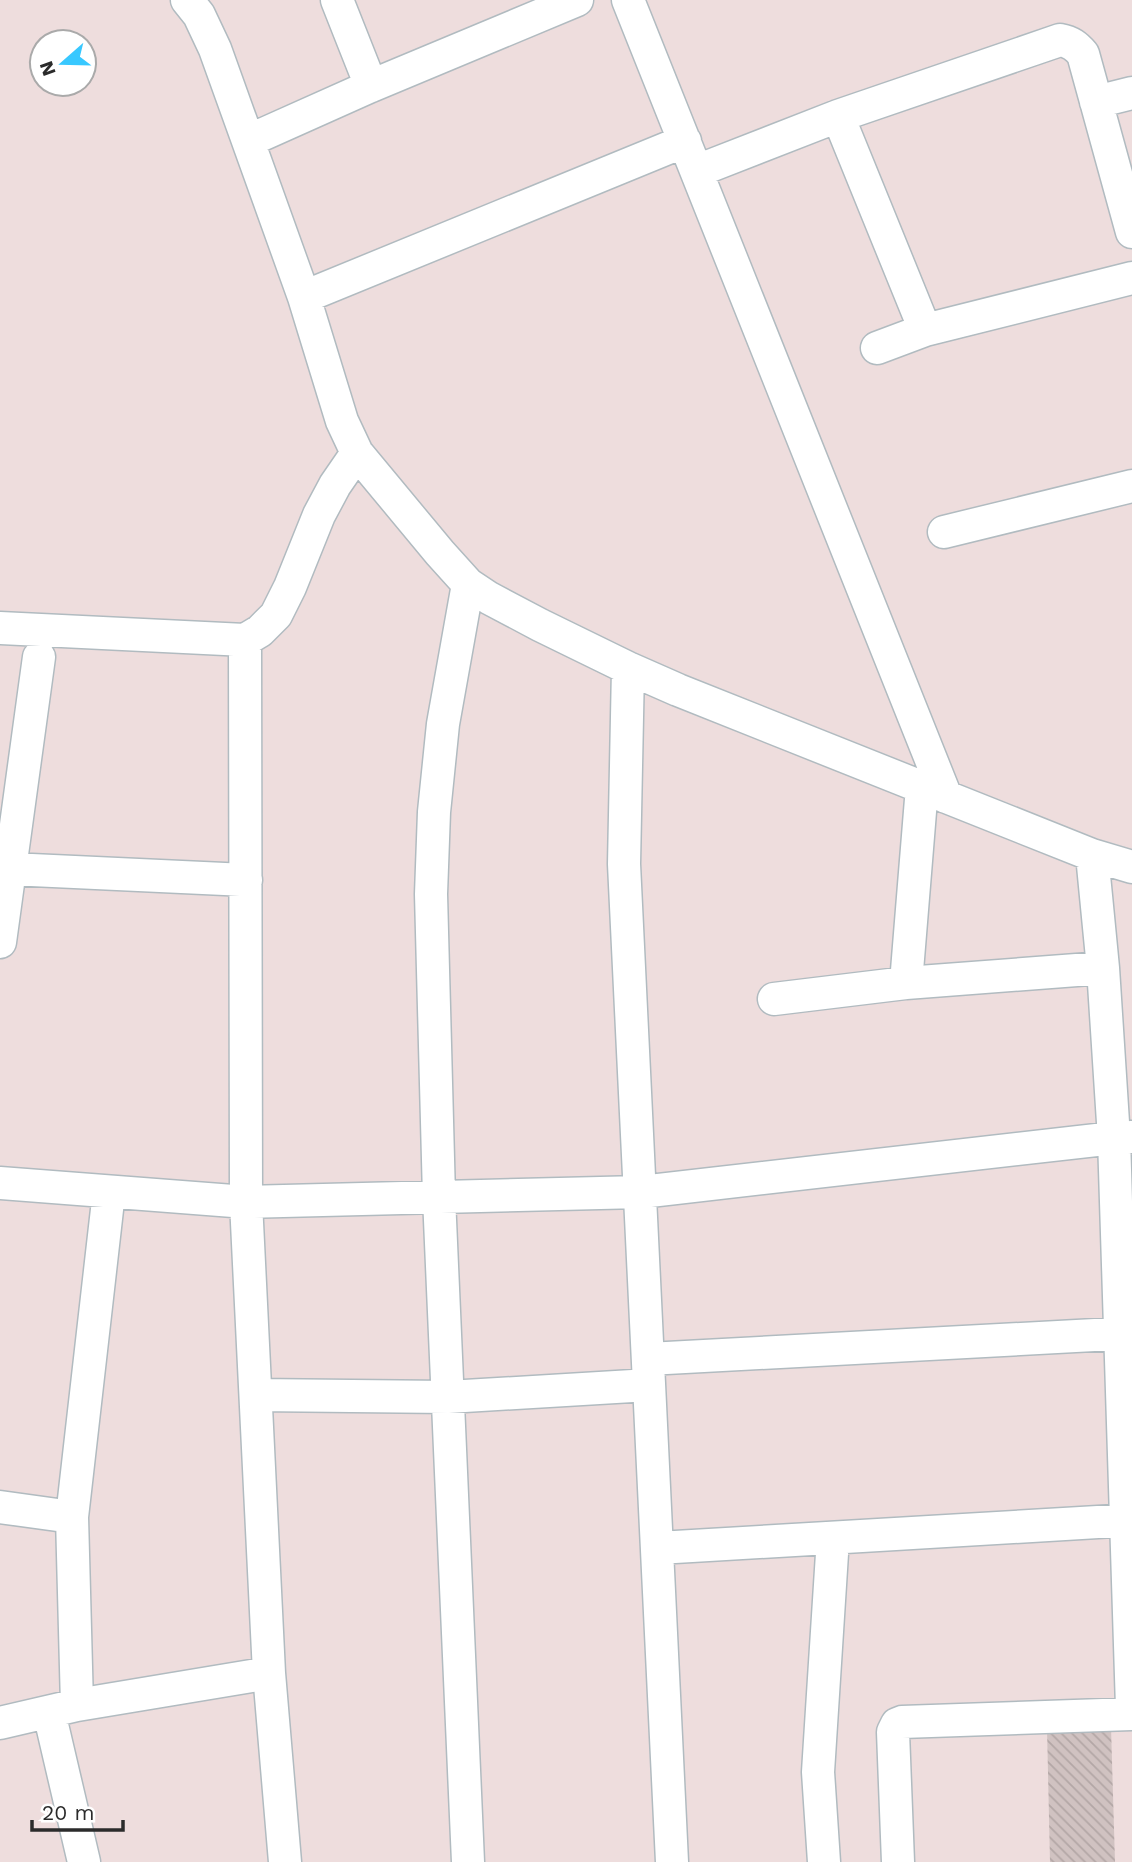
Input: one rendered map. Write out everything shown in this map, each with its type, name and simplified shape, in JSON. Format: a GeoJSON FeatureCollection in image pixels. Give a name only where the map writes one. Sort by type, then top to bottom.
{"type":"FeatureCollection","features":[{"type":"Feature","properties":{"kind":"street"},"geometry":{"type":"LineString","coordinates":[[187,0],[199,15],[215,49],[304,297],[342,421],[357,453],[468,584],[530,620],[678,690],[1092,855],[1132,867]]}},
{"type":"Feature","properties":{"kind":"street"},"geometry":{"type":"LineString","coordinates":[[337,0],[371,86]]}},
{"type":"Feature","properties":{"kind":"street"},"geometry":{"type":"LineString","coordinates":[[248,141],[371,86],[577,0]]}},
{"type":"Feature","properties":{"kind":"street"},"geometry":{"type":"LineString","coordinates":[[628,0],[697,171],[934,792],[906,983]]}},
{"type":"Feature","properties":{"kind":"street"},"geometry":{"type":"LineString","coordinates":[[697,171],[838,116],[1060,40],[1070,42],[1083,54],[1132,232]]}},
{"type":"Feature","properties":{"kind":"street"},"geometry":{"type":"LineString","coordinates":[[1096,102],[1132,93]]}},
{"type":"Feature","properties":{"kind":"street"},"geometry":{"type":"LineString","coordinates":[[838,116],[925,330]]}},
{"type":"Feature","properties":{"kind":"street"},"geometry":{"type":"LineString","coordinates":[[304,297],[685,141]]}},
{"type":"Feature","properties":{"kind":"street"},"geometry":{"type":"LineString","coordinates":[[877,348],[925,330],[1132,278]]}},
{"type":"Feature","properties":{"kind":"street"},"geometry":{"type":"LineString","coordinates":[[0,628],[245,640],[260,631],[276,615],[319,515],[357,453]]}},
{"type":"Feature","properties":{"kind":"street"},"geometry":{"type":"LineString","coordinates":[[944,532],[1132,486]]}},
{"type":"Feature","properties":{"kind":"street"},"geometry":{"type":"LineString","coordinates":[[468,584],[443,724],[434,812],[431,894],[439,1197],[468,1862]]}},
{"type":"Feature","properties":{"kind":"street"},"geometry":{"type":"LineString","coordinates":[[245,640],[246,1202],[269,1673],[285,1862]]}},
{"type":"Feature","properties":{"kind":"street"},"geometry":{"type":"LineString","coordinates":[[0,942],[39,657]]}},
{"type":"Feature","properties":{"kind":"street"},"geometry":{"type":"LineString","coordinates":[[628,668],[624,864],[672,1862]]}},
{"type":"Feature","properties":{"kind":"street"},"geometry":{"type":"LineString","coordinates":[[1092,855],[1123,1138],[1132,1707]]}},
{"type":"Feature","properties":{"kind":"street"},"geometry":{"type":"LineString","coordinates":[[10,869],[246,880]]}},
{"type":"Feature","properties":{"kind":"street"},"geometry":{"type":"LineString","coordinates":[[774,999],[906,983],[1103,968]]}},
{"type":"Feature","properties":{"kind":"street"},"geometry":{"type":"LineString","coordinates":[[0,1183],[246,1202],[641,1192],[1123,1138]]}},
{"type":"Feature","properties":{"kind":"street"},"geometry":{"type":"LineString","coordinates":[[84,1862],[63,1708],[72,1517],[109,1192]]}},
{"type":"Feature","properties":{"kind":"street"},"geometry":{"type":"LineString","coordinates":[[256,1395],[448,1397],[649,1372],[1126,1333]]}},
{"type":"Feature","properties":{"kind":"street"},"geometry":{"type":"LineString","coordinates":[[0,1507],[72,1517]]}},
{"type":"Feature","properties":{"kind":"street"},"geometry":{"type":"LineString","coordinates":[[658,1548],[1129,1521]]}},
{"type":"Feature","properties":{"kind":"street"},"geometry":{"type":"LineString","coordinates":[[824,1862],[818,1772],[833,1538]]}},
{"type":"Feature","properties":{"kind":"street"},"geometry":{"type":"LineString","coordinates":[[0,1723],[63,1708],[269,1673]]}},
{"type":"Feature","properties":{"kind":"street"},"geometry":{"type":"LineString","coordinates":[[898,1862],[893,1732],[897,1724],[1132,1714]]}},
{"type":"Feature","properties":{"kind":"building"},"geometry":{"type":"Polygon","coordinates":[[[1111,1727],[1115,1862],[1050,1862],[1047,1728],[1111,1727]]]}}]}
